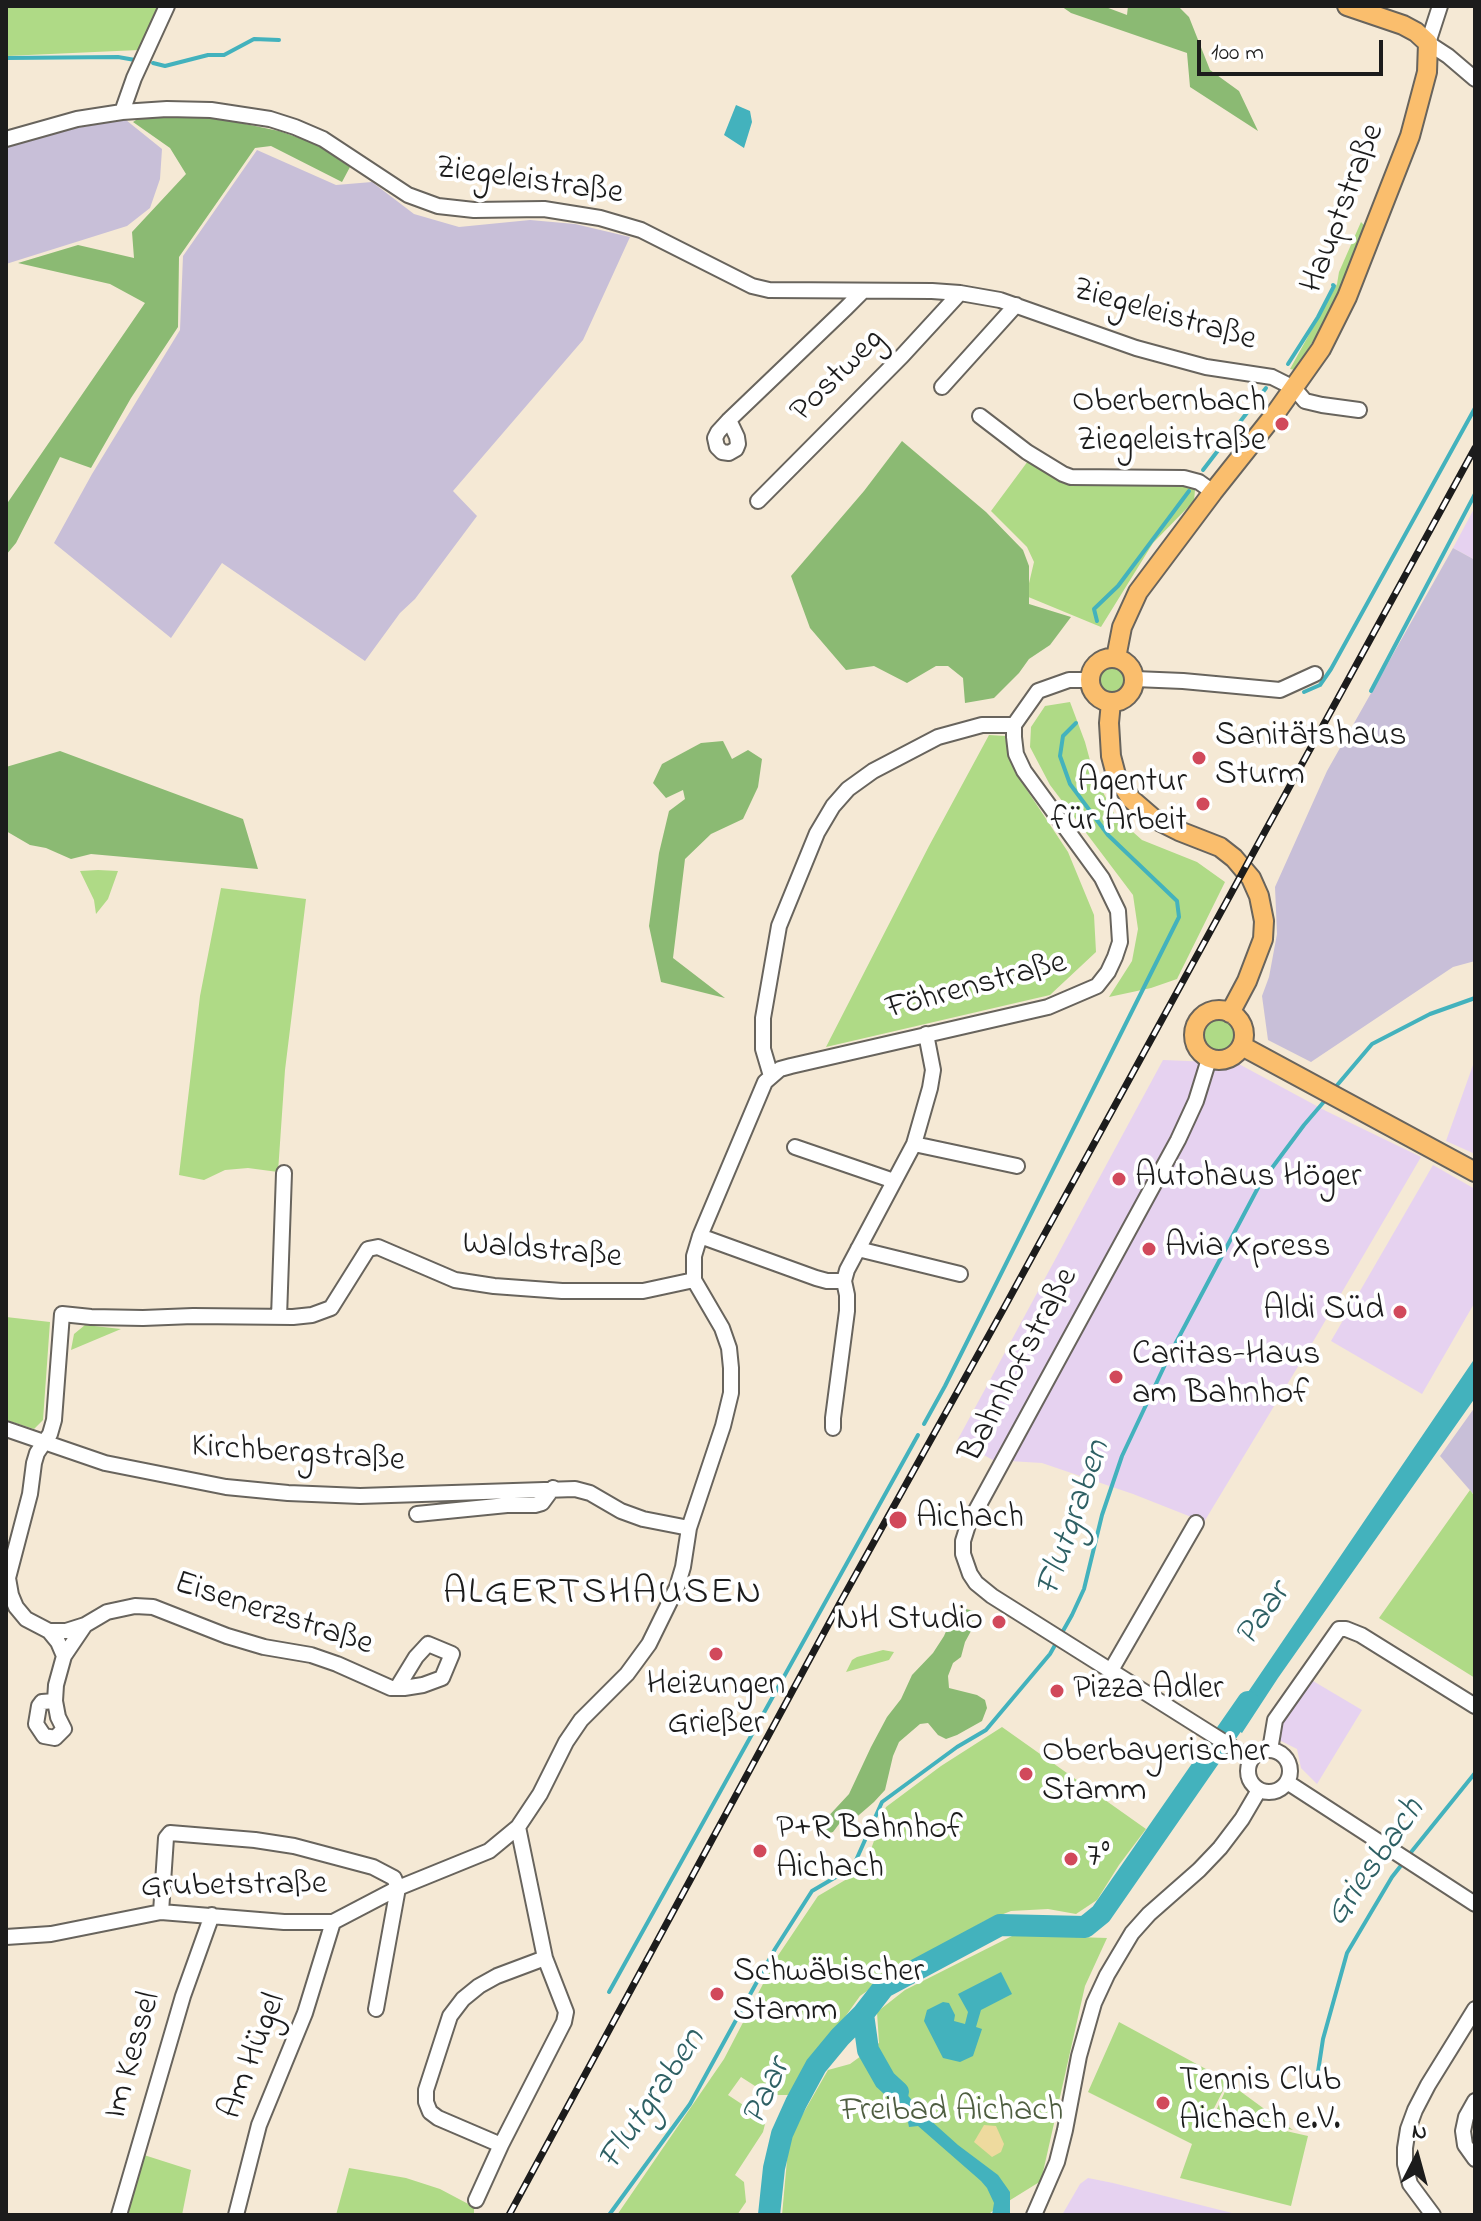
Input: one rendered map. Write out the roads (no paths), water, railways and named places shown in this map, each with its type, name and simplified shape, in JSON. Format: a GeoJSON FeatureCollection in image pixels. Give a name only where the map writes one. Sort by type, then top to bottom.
{"type":"FeatureCollection","features":[{"type":"Feature","properties":{"kind":"main road"},"geometry":{"type":"LineString","coordinates":[[1347,6],[1403,25],[1428,43]]}},
{"type":"Feature","properties":{"kind":"main road","name":"Hauptstraße"},"geometry":{"type":"LineString","coordinates":[[1116,658],[1122,627],[1138,592],[1321,349],[1379,218],[1410,136],[1427,72],[1428,43]]}},
{"type":"Feature","properties":{"kind":"main road"},"geometry":{"type":"LineString","coordinates":[[1108,658],[1116,658],[1129,665],[1135,679],[1125,698],[1111,702],[1097,696],[1090,680],[1096,664],[1108,658]]}},
{"type":"Feature","properties":{"kind":"main road"},"geometry":{"type":"LineString","coordinates":[[1111,702],[1111,756],[1116,775],[1131,799],[1153,818],[1220,847],[1251,878],[1259,896],[1264,921],[1263,939],[1247,981],[1230,1013]]}},
{"type":"Feature","properties":{"kind":"main road"},"geometry":{"type":"LineString","coordinates":[[1210,1011],[1230,1013],[1244,1028],[1242,1046],[1225,1060],[1209,1059],[1197,1047],[1194,1030],[1197,1022],[1210,1011]]}},
{"type":"Feature","properties":{"kind":"main road"},"geometry":{"type":"LineString","coordinates":[[1242,1046],[1475,1172]]}},
{"type":"Feature","properties":{"kind":"street"},"geometry":{"type":"LineString","coordinates":[[122,112],[167,6]]}},
{"type":"Feature","properties":{"kind":"street","name":"Hauptstraße"},"geometry":{"type":"LineString","coordinates":[[1428,43],[1440,6]]}},
{"type":"Feature","properties":{"kind":"street"},"geometry":{"type":"LineString","coordinates":[[1428,43],[1475,79]]}},
{"type":"Feature","properties":{"kind":"street","name":"Ziegeleistraße"},"geometry":{"type":"LineString","coordinates":[[6,139],[77,119],[122,112],[211,110],[270,119],[323,139],[422,201],[456,209],[544,209],[594,216],[641,230],[761,289],[960,293],[1016,305],[1136,348],[1206,367],[1272,377],[1294,388]]}},
{"type":"Feature","properties":{"kind":"street"},"geometry":{"type":"LineString","coordinates":[[729,420],[863,291]]}},
{"type":"Feature","properties":{"kind":"street","name":"Postweg"},"geometry":{"type":"LineString","coordinates":[[758,501],[960,293]]}},
{"type":"Feature","properties":{"kind":"street"},"geometry":{"type":"LineString","coordinates":[[942,387],[1016,305]]}},
{"type":"Feature","properties":{"kind":"street"},"geometry":{"type":"LineString","coordinates":[[1294,388],[1305,401],[1359,410]]}},
{"type":"Feature","properties":{"kind":"street"},"geometry":{"type":"LineString","coordinates":[[980,416],[1027,452],[1071,477],[1184,478],[1199,482],[1213,492]]}},
{"type":"Feature","properties":{"kind":"street"},"geometry":{"type":"LineString","coordinates":[[1135,679],[1280,690],[1315,674]]}},
{"type":"Feature","properties":{"kind":"street"},"geometry":{"type":"LineString","coordinates":[[694,1280],[694,1256],[700,1236],[760,1091],[771,1076],[763,1049],[763,1018],[779,926],[817,833],[833,806],[848,789],[873,771],[938,737],[982,725],[1014,725],[1038,691],[1069,680],[1090,680]]}},
{"type":"Feature","properties":{"kind":"street","name":"Föhrenstraße"},"geometry":{"type":"LineString","coordinates":[[771,1076],[791,1066],[1048,1007],[1097,986],[1108,972],[1120,942],[1118,911],[1102,878],[1024,771],[1016,754],[1014,725]]}},
{"type":"Feature","properties":{"kind":"street"},"geometry":{"type":"LineString","coordinates":[[833,1428],[847,1311],[844,1281],[914,1144],[933,1070],[926,1034]]}},
{"type":"Feature","properties":{"kind":"street","name":"Bahnhofstraße"},"geometry":{"type":"LineString","coordinates":[[1209,1059],[1196,1101],[1178,1140],[968,1525],[963,1554],[965,1565],[976,1583],[992,1596],[1251,1759]]}},
{"type":"Feature","properties":{"kind":"street"},"geometry":{"type":"LineString","coordinates":[[914,1144],[1017,1166]]}},
{"type":"Feature","properties":{"kind":"street"},"geometry":{"type":"LineString","coordinates":[[795,1147],[894,1181]]}},
{"type":"Feature","properties":{"kind":"street"},"geometry":{"type":"LineString","coordinates":[[279,1317],[284,1173]]}},
{"type":"Feature","properties":{"kind":"street"},"geometry":{"type":"LineString","coordinates":[[700,1236],[816,1278],[844,1281]]}},
{"type":"Feature","properties":{"kind":"street","name":"Waldstraße"},"geometry":{"type":"LineString","coordinates":[[44,1443],[54,1420],[62,1314],[91,1317],[312,1315],[331,1308],[368,1249],[378,1247],[470,1284],[562,1291],[643,1291],[694,1280]]}},
{"type":"Feature","properties":{"kind":"street"},"geometry":{"type":"LineString","coordinates":[[858,1249],[960,1274]]}},
{"type":"Feature","properties":{"kind":"street","name":"Grubetstraße"},"geometry":{"type":"LineString","coordinates":[[6,1937],[51,1934],[161,1912],[284,1922],[333,1922],[398,1888],[489,1851],[518,1827],[581,1720],[627,1674],[649,1644],[677,1587],[688,1547],[689,1528],[731,1393],[729,1348],[722,1328],[694,1280]]}},
{"type":"Feature","properties":{"kind":"street","name":"Kirchbergstraße"},"geometry":{"type":"LineString","coordinates":[[6,1429],[105,1463],[226,1487],[360,1496],[575,1489],[643,1519],[689,1528]]}},
{"type":"Feature","properties":{"kind":"street"},"geometry":{"type":"LineString","coordinates":[[44,1443],[34,1463],[30,1494],[8,1578],[16,1607],[26,1619],[49,1631],[64,1656]]}},
{"type":"Feature","properties":{"kind":"street","name":"Kirchbergstraße"},"geometry":{"type":"LineString","coordinates":[[417,1514],[535,1505],[542,1503],[553,1488]]}},
{"type":"Feature","properties":{"kind":"street"},"geometry":{"type":"LineString","coordinates":[[1110,1672],[1196,1523]]}},
{"type":"Feature","properties":{"kind":"street","name":"Eisenerzstraße"},"geometry":{"type":"LineString","coordinates":[[49,1631],[66,1631],[85,1625],[107,1612],[135,1606],[153,1607],[227,1636],[264,1647],[311,1655],[397,1688]]}},
{"type":"Feature","properties":{"kind":"street"},"geometry":{"type":"LineString","coordinates":[[55,1701],[64,1656],[85,1625]]}},
{"type":"Feature","properties":{"kind":"street"},"geometry":{"type":"LineString","coordinates":[[1270,1750],[1275,1720],[1339,1629],[1361,1635],[1475,1706]]}},
{"type":"Feature","properties":{"kind":"street"},"geometry":{"type":"LineString","coordinates":[[1263,1750],[1270,1750],[1283,1755],[1290,1768],[1287,1782],[1272,1792],[1259,1790],[1248,1776],[1251,1759],[1263,1750]]}},
{"type":"Feature","properties":{"kind":"street"},"geometry":{"type":"LineString","coordinates":[[1287,1782],[1475,1904]]}},
{"type":"Feature","properties":{"kind":"street"},"geometry":{"type":"LineString","coordinates":[[1034,2215],[1057,2162],[1079,2056],[1094,2003],[1107,1975],[1132,1933],[1220,1848],[1259,1790]]}},
{"type":"Feature","properties":{"kind":"street"},"geometry":{"type":"LineString","coordinates":[[476,2200],[564,2022],[566,2012],[545,1958],[518,1827]]}},
{"type":"Feature","properties":{"kind":"street"},"geometry":{"type":"LineString","coordinates":[[161,1912],[166,1838],[170,1833],[294,1846],[373,1867],[394,1878],[398,1888],[376,2009]]}},
{"type":"Feature","properties":{"kind":"street","name":"Im Kessel"},"geometry":{"type":"LineString","coordinates":[[119,2215],[170,2038],[212,1915]]}},
{"type":"Feature","properties":{"kind":"street","name":"Am Hügel"},"geometry":{"type":"LineString","coordinates":[[236,2215],[259,2125],[305,2013],[333,1922]]}},
{"type":"Feature","properties":{"kind":"street"},"geometry":{"type":"LineString","coordinates":[[501,2145],[438,2118],[430,2112],[426,2090],[450,2016],[463,1999],[497,1976],[545,1958]]}},
{"type":"Feature","properties":{"kind":"street"},"geometry":{"type":"LineString","coordinates":[[1433,2215],[1410,2184],[1405,2164],[1406,2139],[1415,2110],[1475,2009]]}},
{"type":"Feature","properties":{"kind":"street"},"geometry":{"type":"LineString","coordinates":[[1475,2101],[1466,2117],[1463,2131],[1465,2145],[1475,2159]]}},
{"type":"Feature","properties":{"kind":"water"},"geometry":{"type":"Polygon","coordinates":[[[736,105],[750,111],[752,122],[744,148],[724,135],[736,105]]]}},
{"type":"Feature","properties":{"kind":"water"},"geometry":{"type":"Polygon","coordinates":[[[1475,1358],[1475,1398],[1242,1733],[1227,1723],[1475,1358]]]}},
{"type":"Feature","properties":{"kind":"water"},"geometry":{"type":"Polygon","coordinates":[[[1001,1972],[1012,1994],[981,2010],[976,2027],[982,2029],[973,2056],[960,2062],[943,2058],[924,2021],[927,2010],[943,2002],[949,2003],[955,2015],[954,2021],[965,2024],[968,2012],[958,1994],[1001,1972]]]}},
{"type":"Feature","properties":{"kind":"water"},"geometry":{"type":"Polygon","coordinates":[[[883,2068],[929,2119],[998,2175],[1010,2192],[1010,2215],[992,2215],[994,2203],[981,2181],[918,2126],[909,2127],[906,2112],[876,2074],[883,2068]]]}},
{"type":"Feature","properties":{"kind":"waterway"},"geometry":{"type":"LineString","coordinates":[[153,63],[165,66],[208,55],[224,55],[254,39],[279,40]]}},
{"type":"Feature","properties":{"kind":"waterway"},"geometry":{"type":"LineString","coordinates":[[6,58],[118,57],[135,60]]}},
{"type":"Feature","properties":{"kind":"waterway"},"geometry":{"type":"LineString","coordinates":[[1288,364],[1318,317],[1333,285]]}},
{"type":"Feature","properties":{"kind":"waterway"},"geometry":{"type":"LineString","coordinates":[[1203,470],[1266,388]]}},
{"type":"Feature","properties":{"kind":"waterway"},"geometry":{"type":"LineString","coordinates":[[1304,692],[1320,685],[1331,669],[1475,408]]}},
{"type":"Feature","properties":{"kind":"waterway"},"geometry":{"type":"LineString","coordinates":[[1097,621],[1094,609],[1118,586],[1189,491]]}},
{"type":"Feature","properties":{"kind":"waterway"},"geometry":{"type":"LineString","coordinates":[[1371,691],[1475,494]]}},
{"type":"Feature","properties":{"kind":"waterway"},"geometry":{"type":"LineString","coordinates":[[924,1424],[1179,917],[1177,901],[1108,835],[1070,784],[1060,756],[1063,736],[1076,723]]}},
{"type":"Feature","properties":{"kind":"waterway","name":"Flutgraben"},"geometry":{"type":"LineString","coordinates":[[1333,1090],[1372,1044],[1430,1014],[1475,998]]}},
{"type":"Feature","properties":{"kind":"waterway","name":"Flutgraben"},"geometry":{"type":"LineString","coordinates":[[609,2215],[690,2104],[775,1949],[812,1891],[853,1867],[882,1802],[957,1747],[986,1730],[1050,1654],[1084,1589],[1102,1515],[1122,1456],[1171,1352],[1260,1184],[1328,1097]]}},
{"type":"Feature","properties":{"kind":"waterway"},"geometry":{"type":"LineString","coordinates":[[609,1992],[918,1435]]}},
{"type":"Feature","properties":{"kind":"waterway","name":"Paar"},"geometry":{"type":"LineString","coordinates":[[898,2092],[885,2080],[868,2050],[863,2014],[884,1987],[1000,1925],[1085,1927],[1101,1914],[1248,1702]]}},
{"type":"Feature","properties":{"kind":"waterway","name":"Griesbach"},"geometry":{"type":"LineString","coordinates":[[1408,1856],[1475,1773]]}},
{"type":"Feature","properties":{"kind":"waterway","name":"Griesbach"},"geometry":{"type":"LineString","coordinates":[[1316,2085],[1323,2039],[1347,1953],[1403,1863]]}},
{"type":"Feature","properties":{"kind":"waterway","name":"Paar"},"geometry":{"type":"LineString","coordinates":[[769,2215],[774,2168],[782,2134],[796,2103],[816,2066],[863,2014]]}},
{"type":"Feature","properties":{"kind":"railway"},"geometry":{"type":"LineString","coordinates":[[509,2215],[840,1603],[1475,448]]}},
{"type":"Feature","properties":{"kind":"place","name":"Oberbernbach Ziegeleistraße"},"geometry":{"type":"Point","coordinates":[1282,424]}},
{"type":"Feature","properties":{"kind":"place","name":"Sanitätshaus Sturm"},"geometry":{"type":"Point","coordinates":[1199,758]}},
{"type":"Feature","properties":{"kind":"place","name":"Agentur für Arbeit"},"geometry":{"type":"Point","coordinates":[1203,804]}},
{"type":"Feature","properties":{"kind":"place","name":"Autohaus Höger"},"geometry":{"type":"Point","coordinates":[1119,1179]}},
{"type":"Feature","properties":{"kind":"place","name":"Avia Xpress"},"geometry":{"type":"Point","coordinates":[1149,1249]}},
{"type":"Feature","properties":{"kind":"place","name":"Aldi Süd"},"geometry":{"type":"Point","coordinates":[1400,1312]}},
{"type":"Feature","properties":{"kind":"place","name":"Caritas-Haus am Bahnhof"},"geometry":{"type":"Point","coordinates":[1116,1377]}},
{"type":"Feature","properties":{"kind":"place","name":"Aichach"},"geometry":{"type":"Point","coordinates":[898,1520]}},
{"type":"Feature","properties":{"kind":"place","name":"NH Studio"},"geometry":{"type":"Point","coordinates":[999,1622]}},
{"type":"Feature","properties":{"kind":"place","name":"Heizungen Grießer"},"geometry":{"type":"Point","coordinates":[716,1654]}},
{"type":"Feature","properties":{"kind":"place","name":"Pizza Adler"},"geometry":{"type":"Point","coordinates":[1057,1691]}},
{"type":"Feature","properties":{"kind":"place","name":"Oberbayerischer Stamm"},"geometry":{"type":"Point","coordinates":[1026,1774]}},
{"type":"Feature","properties":{"kind":"place","name":"P+R Bahnhof Aichach"},"geometry":{"type":"Point","coordinates":[760,1851]}},
{"type":"Feature","properties":{"kind":"place","name":"7°"},"geometry":{"type":"Point","coordinates":[1071,1859]}},
{"type":"Feature","properties":{"kind":"place","name":"Schwäbischer Stamm"},"geometry":{"type":"Point","coordinates":[717,1994]}},
{"type":"Feature","properties":{"kind":"place","name":"Tennis Club Aichach e.V."},"geometry":{"type":"Point","coordinates":[1163,2103]}},
{"type":"Feature","properties":{"kind":"district","name":"ALGERTSHAUSEN"},"geometry":{"type":"Point","coordinates":[603,1596]}},
{"type":"Feature","properties":{"kind":"park label","name":"Freibad Aichach"},"geometry":{"type":"Point","coordinates":[952,2113]}}]}
